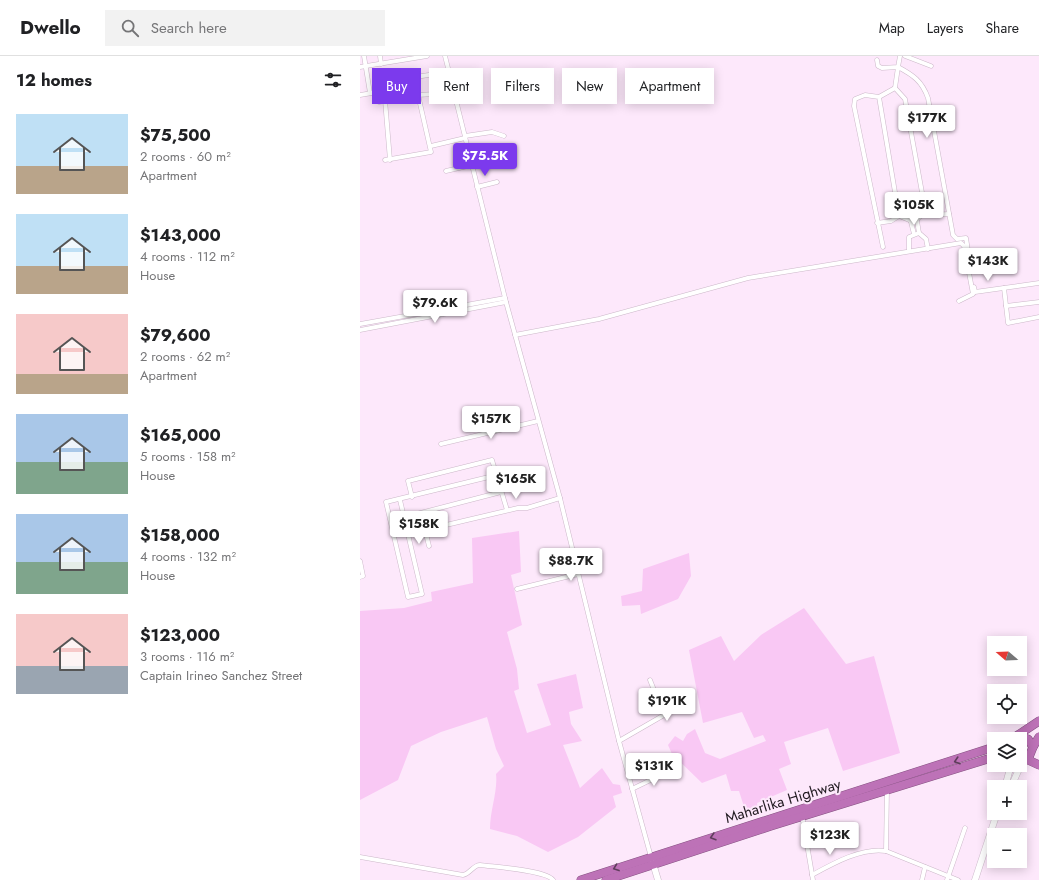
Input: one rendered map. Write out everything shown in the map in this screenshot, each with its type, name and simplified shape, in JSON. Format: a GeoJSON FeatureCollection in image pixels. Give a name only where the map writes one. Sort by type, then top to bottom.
{"type":"FeatureCollection","features":[{"type":"Feature","properties":{"kind":"highway"},"geometry":{"type":"LineString","coordinates":[[1023,732],[1039,721]]}},
{"type":"Feature","properties":{"kind":"highway"},"geometry":{"type":"LineString","coordinates":[[1035,751],[1039,737]]}},
{"type":"Feature","properties":{"kind":"highway"},"geometry":{"type":"LineString","coordinates":[[1027,738],[1035,751]]}},
{"type":"Feature","properties":{"kind":"highway","name":"Maharlika Highway"},"geometry":{"type":"LineString","coordinates":[[581,880],[652,861],[801,813],[987,749]]}},
{"type":"Feature","properties":{"kind":"highway","name":"Maharlika Highway"},"geometry":{"type":"LineString","coordinates":[[801,813],[987,759]]}},
{"type":"Feature","properties":{"kind":"highway"},"geometry":{"type":"LineString","coordinates":[[1027,761],[1039,765]]}},
{"type":"Feature","properties":{"kind":"highway","name":"Maharlika Highway"},"geometry":{"type":"LineString","coordinates":[[606,880],[652,861]]}},
{"type":"Feature","properties":{"kind":"main road"},"geometry":{"type":"LineString","coordinates":[[975,880],[995,820]]}},
{"type":"Feature","properties":{"kind":"main road"},"geometry":{"type":"LineString","coordinates":[[652,861],[658,880]]}},
{"type":"Feature","properties":{"kind":"street"},"geometry":{"type":"LineString","coordinates":[[360,95],[370,93],[364,56]]}},
{"type":"Feature","properties":{"kind":"street"},"geometry":{"type":"LineString","coordinates":[[380,56],[381,64]]}},
{"type":"Feature","properties":{"kind":"street"},"geometry":{"type":"LineString","coordinates":[[395,56],[396,62]]}},
{"type":"Feature","properties":{"kind":"street"},"geometry":{"type":"LineString","coordinates":[[445,56],[448,68]]}},
{"type":"Feature","properties":{"kind":"street"},"geometry":{"type":"LineString","coordinates":[[895,88],[900,56]]}},
{"type":"Feature","properties":{"kind":"street"},"geometry":{"type":"LineString","coordinates":[[905,56],[931,66]]}},
{"type":"Feature","properties":{"kind":"street"},"geometry":{"type":"LineString","coordinates":[[360,67],[396,62],[411,58],[428,57]]}},
{"type":"Feature","properties":{"kind":"street"},"geometry":{"type":"LineString","coordinates":[[877,60],[878,66],[882,68],[898,66],[914,75],[924,87],[928,98],[953,235],[957,239],[966,238],[975,292],[1039,283]]}},
{"type":"Feature","properties":{"kind":"street"},"geometry":{"type":"LineString","coordinates":[[882,247],[854,106],[855,99],[865,95],[879,97],[895,88]]}},
{"type":"Feature","properties":{"kind":"street"},"geometry":{"type":"LineString","coordinates":[[895,88],[905,99],[925,209],[924,213],[917,221],[911,222],[900,216]]}},
{"type":"Feature","properties":{"kind":"street"},"geometry":{"type":"LineString","coordinates":[[879,97],[900,216]]}},
{"type":"Feature","properties":{"kind":"street"},"geometry":{"type":"LineString","coordinates":[[385,104],[390,160]]}},
{"type":"Feature","properties":{"kind":"street"},"geometry":{"type":"LineString","coordinates":[[385,160],[431,152],[431,146],[420,104]]}},
{"type":"Feature","properties":{"kind":"street"},"geometry":{"type":"LineString","coordinates":[[457,104],[515,335],[560,498],[619,740],[652,861]]}},
{"type":"Feature","properties":{"kind":"street"},"geometry":{"type":"LineString","coordinates":[[431,146],[492,132],[504,136]]}},
{"type":"Feature","properties":{"kind":"street"},"geometry":{"type":"LineString","coordinates":[[446,171],[472,165]]}},
{"type":"Feature","properties":{"kind":"street"},"geometry":{"type":"LineString","coordinates":[[478,187],[497,182]]}},
{"type":"Feature","properties":{"kind":"street"},"geometry":{"type":"LineString","coordinates":[[924,213],[928,215],[949,214]]}},
{"type":"Feature","properties":{"kind":"street"},"geometry":{"type":"LineString","coordinates":[[877,223],[891,221],[900,216]]}},
{"type":"Feature","properties":{"kind":"street"},"geometry":{"type":"LineString","coordinates":[[917,221],[919,233],[926,239],[928,249]]}},
{"type":"Feature","properties":{"kind":"street"},"geometry":{"type":"LineString","coordinates":[[911,222],[914,234]]}},
{"type":"Feature","properties":{"kind":"street"},"geometry":{"type":"LineString","coordinates":[[909,251],[907,242],[909,237],[919,233]]}},
{"type":"Feature","properties":{"kind":"street"},"geometry":{"type":"LineString","coordinates":[[515,335],[599,319],[748,278],[961,243],[964,246],[973,294],[959,301]]}},
{"type":"Feature","properties":{"kind":"street"},"geometry":{"type":"LineString","coordinates":[[1004,288],[1008,323],[1039,317]]}},
{"type":"Feature","properties":{"kind":"street"},"geometry":{"type":"LineString","coordinates":[[360,324],[506,300]]}},
{"type":"Feature","properties":{"kind":"street"},"geometry":{"type":"LineString","coordinates":[[360,330],[506,300]]}},
{"type":"Feature","properties":{"kind":"street"},"geometry":{"type":"LineString","coordinates":[[1006,306],[1039,302]]}},
{"type":"Feature","properties":{"kind":"street"},"geometry":{"type":"LineString","coordinates":[[441,444],[538,421]]}},
{"type":"Feature","properties":{"kind":"street"},"geometry":{"type":"LineString","coordinates":[[412,497],[408,481],[492,460],[506,510]]}},
{"type":"Feature","properties":{"kind":"street"},"geometry":{"type":"LineString","coordinates":[[400,500],[422,594],[408,597],[386,502],[400,500],[497,475]]}},
{"type":"Feature","properties":{"kind":"street"},"geometry":{"type":"LineString","coordinates":[[405,517],[501,492]]}},
{"type":"Feature","properties":{"kind":"street"},"geometry":{"type":"LineString","coordinates":[[408,534],[506,510],[527,508],[560,498]]}},
{"type":"Feature","properties":{"kind":"street"},"geometry":{"type":"LineString","coordinates":[[425,530],[430,546]]}},
{"type":"Feature","properties":{"kind":"street"},"geometry":{"type":"LineString","coordinates":[[360,560],[363,576],[360,577]]}},
{"type":"Feature","properties":{"kind":"street"},"geometry":{"type":"LineString","coordinates":[[517,589],[578,574]]}},
{"type":"Feature","properties":{"kind":"street"},"geometry":{"type":"LineString","coordinates":[[619,740],[664,715],[650,680]]}},
{"type":"Feature","properties":{"kind":"street"},"geometry":{"type":"LineString","coordinates":[[632,789],[669,771]]}},
{"type":"Feature","properties":{"kind":"street"},"geometry":{"type":"LineString","coordinates":[[886,851],[887,789]]}},
{"type":"Feature","properties":{"kind":"street"},"geometry":{"type":"LineString","coordinates":[[801,813],[813,880]]}},
{"type":"Feature","properties":{"kind":"street"},"geometry":{"type":"LineString","coordinates":[[948,878],[965,828]]}},
{"type":"Feature","properties":{"kind":"street"},"geometry":{"type":"LineString","coordinates":[[812,875],[847,857],[878,850],[886,851],[948,878],[958,880]]}},
{"type":"Feature","properties":{"kind":"street"},"geometry":{"type":"LineString","coordinates":[[360,858],[463,875],[480,865],[532,872],[548,876],[553,880]]}},
{"type":"Feature","properties":{"kind":"street"},"geometry":{"type":"LineString","coordinates":[[922,880],[925,867]]}},
{"type":"Feature","properties":{"kind":"shaded area"},"geometry":{"type":"Polygon","coordinates":[[[519,531],[521,572],[511,575],[522,625],[507,632],[517,669],[519,689],[514,691],[527,733],[551,725],[537,684],[576,674],[583,708],[569,712],[571,724],[582,741],[563,745],[580,788],[602,768],[613,784],[620,785],[622,793],[613,796],[616,807],[578,837],[548,852],[517,836],[490,829],[496,787],[496,774],[504,766],[496,749],[487,717],[441,732],[411,746],[398,780],[360,800],[360,611],[404,608],[432,601],[431,592],[473,583],[472,538],[519,531]]]}},
{"type":"Feature","properties":{"kind":"shaded area"},"geometry":{"type":"Polygon","coordinates":[[[689,553],[691,576],[678,599],[641,614],[640,605],[622,606],[621,596],[642,591],[643,569],[689,553]]]}},
{"type":"Feature","properties":{"kind":"shaded area"},"geometry":{"type":"Polygon","coordinates":[[[804,608],[846,664],[874,656],[900,753],[843,771],[828,728],[784,742],[791,764],[779,769],[787,790],[757,803],[758,810],[746,813],[739,791],[731,791],[726,774],[702,783],[672,754],[668,745],[675,736],[683,741],[687,734],[695,729],[705,753],[720,759],[766,741],[763,735],[754,738],[742,712],[703,723],[689,650],[721,636],[734,661],[761,635],[804,608]]]}}]}
